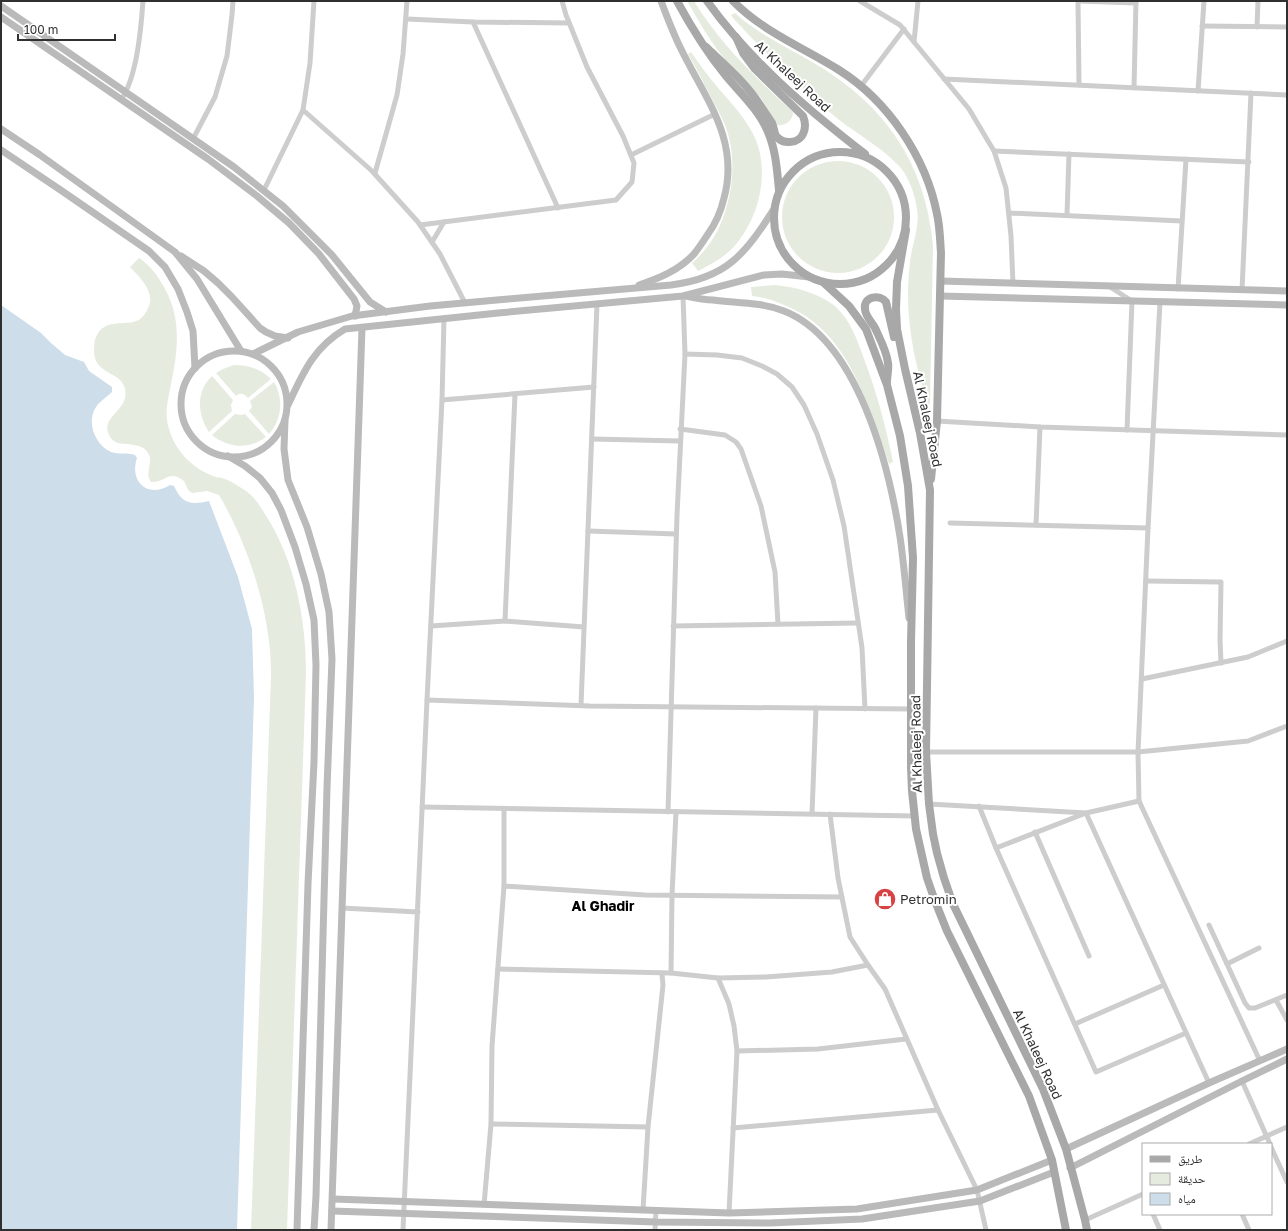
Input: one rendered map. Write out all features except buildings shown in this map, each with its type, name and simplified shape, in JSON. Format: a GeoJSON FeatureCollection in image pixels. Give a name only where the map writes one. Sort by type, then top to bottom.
{"type":"FeatureCollection","features":[{"type":"Feature","properties":{"kind":"main road"},"geometry":{"type":"LineString","coordinates":[[677,1],[726,76],[749,101],[768,132],[776,158],[778,190],[773,217],[774,233],[780,248],[788,261],[800,272],[823,282],[833,284],[853,284],[872,277],[887,265],[899,249],[906,230],[906,210],[900,189],[888,172],[872,159],[852,152],[832,152],[813,157],[796,167],[778,190]]}},
{"type":"Feature","properties":{"kind":"main road","name":"Al Khaleej Road"},"geometry":{"type":"LineString","coordinates":[[707,1],[736,37],[776,80],[800,103],[872,159]]}},
{"type":"Feature","properties":{"kind":"main road"},"geometry":{"type":"LineString","coordinates":[[733,1],[769,30],[840,71],[861,86],[881,105],[899,128],[923,169],[937,213],[940,232],[941,281],[937,421],[930,490]]}},
{"type":"Feature","properties":{"kind":"main road"},"geometry":{"type":"LineString","coordinates":[[706,47],[760,103],[772,123],[777,137],[784,142],[793,142],[799,139],[805,128],[803,116],[755,69],[743,53],[736,37]]}},
{"type":"Feature","properties":{"kind":"main road","name":"Al Khaleej Road"},"geometry":{"type":"LineString","coordinates":[[906,230],[897,282],[897,329],[920,433],[930,490],[926,752],[929,804],[933,834],[944,878],[953,904],[1043,1089],[1066,1149],[1070,1168],[1086,1220],[1087,1230]]}},
{"type":"Feature","properties":{"kind":"main road","name":"Al Khaleej Road"},"geometry":{"type":"LineString","coordinates":[[823,282],[850,306],[866,329],[887,385],[900,436],[908,486],[913,558],[911,767],[914,816],[919,846],[927,878],[947,931],[1029,1096],[1052,1160],[1066,1230]]}},
{"type":"Feature","properties":{"kind":"main road"},"geometry":{"type":"LineString","coordinates":[[887,385],[889,364],[883,346],[864,307],[870,298],[876,297],[883,299],[886,302],[900,361],[908,381]]}},
{"type":"Feature","properties":{"kind":"street"},"geometry":{"type":"LineString","coordinates":[[121,100],[126,93],[134,67],[140,35],[143,1]]}},
{"type":"Feature","properties":{"kind":"street"},"geometry":{"type":"LineString","coordinates":[[193,139],[215,96],[227,56],[233,1]]}},
{"type":"Feature","properties":{"kind":"street"},"geometry":{"type":"LineString","coordinates":[[264,190],[304,110],[310,63],[314,1]]}},
{"type":"Feature","properties":{"kind":"street"},"geometry":{"type":"LineString","coordinates":[[375,173],[398,96],[404,54],[407,1]]}},
{"type":"Feature","properties":{"kind":"street"},"geometry":{"type":"LineString","coordinates":[[420,225],[616,200],[632,182],[634,163],[631,155],[623,136],[587,68],[562,1]]}},
{"type":"Feature","properties":{"kind":"street"},"geometry":{"type":"LineString","coordinates":[[630,288],[663,276],[681,265],[694,253],[715,225],[726,192],[728,178],[728,156],[723,134],[716,114],[681,49],[661,1]]}},
{"type":"Feature","properties":{"kind":"street"},"geometry":{"type":"LineString","coordinates":[[860,1],[867,3],[904,29],[969,109],[994,151],[1006,188],[1013,284]]}},
{"type":"Feature","properties":{"kind":"street"},"geometry":{"type":"LineString","coordinates":[[914,42],[918,1]]}},
{"type":"Feature","properties":{"kind":"street"},"geometry":{"type":"LineString","coordinates":[[1079,85],[1078,1],[1136,2],[1134,88]]}},
{"type":"Feature","properties":{"kind":"street"},"geometry":{"type":"LineString","coordinates":[[1198,91],[1204,1]]}},
{"type":"Feature","properties":{"kind":"street"},"geometry":{"type":"LineString","coordinates":[[1257,27],[1258,1]]}},
{"type":"Feature","properties":{"kind":"street"},"geometry":{"type":"LineString","coordinates":[[1,6],[234,167],[264,190],[283,206],[332,255],[370,302],[386,312]]}},
{"type":"Feature","properties":{"kind":"street"},"geometry":{"type":"LineString","coordinates":[[1,17],[208,159],[257,196],[289,223],[319,254],[354,298],[357,306],[355,316]]}},
{"type":"Feature","properties":{"kind":"street"},"geometry":{"type":"LineString","coordinates":[[407,19],[473,22],[569,23]]}},
{"type":"Feature","properties":{"kind":"street"},"geometry":{"type":"LineString","coordinates":[[473,22],[558,208]]}},
{"type":"Feature","properties":{"kind":"street"},"geometry":{"type":"LineString","coordinates":[[1202,26],[1287,27]]}},
{"type":"Feature","properties":{"kind":"street"},"geometry":{"type":"LineString","coordinates":[[861,86],[904,29]]}},
{"type":"Feature","properties":{"kind":"street"},"geometry":{"type":"LineString","coordinates":[[944,79],[1287,95]]}},
{"type":"Feature","properties":{"kind":"street"},"geometry":{"type":"LineString","coordinates":[[1242,290],[1251,93]]}},
{"type":"Feature","properties":{"kind":"street"},"geometry":{"type":"LineString","coordinates":[[304,110],[375,173],[420,225],[440,254],[465,303]]}},
{"type":"Feature","properties":{"kind":"street"},"geometry":{"type":"LineString","coordinates":[[631,155],[716,114]]}},
{"type":"Feature","properties":{"kind":"street"},"geometry":{"type":"LineString","coordinates":[[1,129],[204,271],[232,297],[260,328],[274,336],[288,338]]}},
{"type":"Feature","properties":{"kind":"street"},"geometry":{"type":"LineString","coordinates":[[1,150],[149,251],[165,267],[178,289],[188,312],[193,331],[195,368]]}},
{"type":"Feature","properties":{"kind":"street"},"geometry":{"type":"LineString","coordinates":[[994,151],[1249,162]]}},
{"type":"Feature","properties":{"kind":"street"},"geometry":{"type":"LineString","coordinates":[[1067,216],[1069,154]]}},
{"type":"Feature","properties":{"kind":"street"},"geometry":{"type":"LineString","coordinates":[[1178,288],[1186,159]]}},
{"type":"Feature","properties":{"kind":"street"},"geometry":{"type":"LineString","coordinates":[[253,354],[298,332],[355,316],[465,303],[683,284],[714,274],[744,251],[774,209]]}},
{"type":"Feature","properties":{"kind":"street"},"geometry":{"type":"LineString","coordinates":[[1009,213],[1182,221]]}},
{"type":"Feature","properties":{"kind":"street"},"geometry":{"type":"LineString","coordinates":[[432,242],[444,222]]}},
{"type":"Feature","properties":{"kind":"street"},"geometry":{"type":"LineString","coordinates":[[175,252],[198,279],[241,351]]}},
{"type":"Feature","properties":{"kind":"street"},"geometry":{"type":"LineString","coordinates":[[314,1230],[332,659],[329,612],[321,574],[307,527],[288,480],[284,449],[285,420],[288,405],[305,368],[316,353],[332,337],[345,329],[444,318],[683,296],[764,276],[782,274],[809,277]]}},
{"type":"Feature","properties":{"kind":"street"},"geometry":{"type":"LineString","coordinates":[[941,281],[1287,291]]}},
{"type":"Feature","properties":{"kind":"street"},"geometry":{"type":"LineString","coordinates":[[1110,287],[1132,301]]}},
{"type":"Feature","properties":{"kind":"street"},"geometry":{"type":"LineString","coordinates":[[668,812],[676,534],[680,429],[685,354],[683,296]]}},
{"type":"Feature","properties":{"kind":"street"},"geometry":{"type":"LineString","coordinates":[[683,296],[765,305],[784,311],[800,319],[815,330],[831,347],[842,362],[853,380],[866,410],[881,455],[890,490],[900,537],[911,642]]}},
{"type":"Feature","properties":{"kind":"street"},"geometry":{"type":"LineString","coordinates":[[940,296],[1287,305]]}},
{"type":"Feature","properties":{"kind":"street"},"geometry":{"type":"LineString","coordinates":[[1127,430],[1132,301]]}},
{"type":"Feature","properties":{"kind":"street"},"geometry":{"type":"LineString","coordinates":[[1160,302],[1138,752],[1139,801],[1260,1061]]}},
{"type":"Feature","properties":{"kind":"street"},"geometry":{"type":"LineString","coordinates":[[581,705],[597,304]]}},
{"type":"Feature","properties":{"kind":"street"},"geometry":{"type":"LineString","coordinates":[[404,1230],[422,807],[442,400],[444,318]]}},
{"type":"Feature","properties":{"kind":"street"},"geometry":{"type":"LineString","coordinates":[[332,1230],[362,328]]}},
{"type":"Feature","properties":{"kind":"street"},"geometry":{"type":"LineString","coordinates":[[285,420],[278,434],[268,445],[254,453],[237,457],[219,455],[203,447],[190,434],[183,418],[181,400],[182,394],[185,383],[195,368],[209,357],[226,351],[241,351],[253,354],[269,364],[280,375],[286,389],[288,405]]}},
{"type":"Feature","properties":{"kind":"street"},"geometry":{"type":"LineString","coordinates":[[685,354],[717,355],[742,358],[762,366],[777,374],[792,387],[804,405],[817,434],[833,480],[844,526],[862,648],[865,709]]}},
{"type":"Feature","properties":{"kind":"street"},"geometry":{"type":"LineString","coordinates":[[442,400],[594,387]]}},
{"type":"Feature","properties":{"kind":"street"},"geometry":{"type":"LineString","coordinates":[[505,621],[515,394]]}},
{"type":"Feature","properties":{"kind":"street"},"geometry":{"type":"LineString","coordinates":[[937,421],[1040,427],[1287,436]]}},
{"type":"Feature","properties":{"kind":"street"},"geometry":{"type":"LineString","coordinates":[[1036,525],[1040,427]]}},
{"type":"Feature","properties":{"kind":"street"},"geometry":{"type":"LineString","coordinates":[[680,429],[725,435],[736,442],[741,449],[762,506],[775,572],[778,624]]}},
{"type":"Feature","properties":{"kind":"street"},"geometry":{"type":"LineString","coordinates":[[592,439],[680,441]]}},
{"type":"Feature","properties":{"kind":"street"},"geometry":{"type":"LineString","coordinates":[[228,456],[245,466],[260,478],[272,493],[281,510],[295,547],[306,584],[314,620],[316,650],[314,762],[308,884],[297,1230]]}},
{"type":"Feature","properties":{"kind":"street"},"geometry":{"type":"LineString","coordinates":[[950,523],[1148,528]]}},
{"type":"Feature","properties":{"kind":"street"},"geometry":{"type":"LineString","coordinates":[[588,531],[676,534]]}},
{"type":"Feature","properties":{"kind":"street"},"geometry":{"type":"LineString","coordinates":[[1146,581],[1221,582],[1220,663]]}},
{"type":"Feature","properties":{"kind":"street"},"geometry":{"type":"LineString","coordinates":[[431,626],[505,621],[584,627]]}},
{"type":"Feature","properties":{"kind":"street"},"geometry":{"type":"LineString","coordinates":[[673,626],[858,623]]}},
{"type":"Feature","properties":{"kind":"street"},"geometry":{"type":"LineString","coordinates":[[1142,679],[1248,657],[1287,642]]}},
{"type":"Feature","properties":{"kind":"street"},"geometry":{"type":"LineString","coordinates":[[427,700],[581,705],[912,709]]}},
{"type":"Feature","properties":{"kind":"street"},"geometry":{"type":"LineString","coordinates":[[812,814],[816,708]]}},
{"type":"Feature","properties":{"kind":"street"},"geometry":{"type":"LineString","coordinates":[[926,752],[1138,752],[1248,741],[1287,726]]}},
{"type":"Feature","properties":{"kind":"street"},"geometry":{"type":"LineString","coordinates":[[996,848],[1086,813],[1139,801]]}},
{"type":"Feature","properties":{"kind":"street"},"geometry":{"type":"LineString","coordinates":[[929,804],[1086,813]]}},
{"type":"Feature","properties":{"kind":"street"},"geometry":{"type":"LineString","coordinates":[[979,806],[996,848],[1096,1072],[1186,1033]]}},
{"type":"Feature","properties":{"kind":"street"},"geometry":{"type":"LineString","coordinates":[[422,807],[914,816]]}},
{"type":"Feature","properties":{"kind":"street"},"geometry":{"type":"LineString","coordinates":[[484,1205],[491,1124],[492,1046],[504,886],[504,809]]}},
{"type":"Feature","properties":{"kind":"street"},"geometry":{"type":"LineString","coordinates":[[671,973],[672,895],[676,812]]}},
{"type":"Feature","properties":{"kind":"street"},"geometry":{"type":"LineString","coordinates":[[1086,813],[1209,1083]]}},
{"type":"Feature","properties":{"kind":"street"},"geometry":{"type":"LineString","coordinates":[[830,814],[838,878],[850,937],[885,989],[938,1110],[978,1190],[986,1230]]}},
{"type":"Feature","properties":{"kind":"street"},"geometry":{"type":"LineString","coordinates":[[1036,832],[1089,956]]}},
{"type":"Feature","properties":{"kind":"street"},"geometry":{"type":"LineString","coordinates":[[504,886],[645,895],[842,897]]}},
{"type":"Feature","properties":{"kind":"street"},"geometry":{"type":"LineString","coordinates":[[342,908],[418,912]]}},
{"type":"Feature","properties":{"kind":"street"},"geometry":{"type":"LineString","coordinates":[[1209,925],[1245,1003],[1249,1008],[1255,1008],[1287,995]]}},
{"type":"Feature","properties":{"kind":"street"},"geometry":{"type":"LineString","coordinates":[[1227,964],[1259,948]]}},
{"type":"Feature","properties":{"kind":"street"},"geometry":{"type":"LineString","coordinates":[[498,969],[662,974],[671,973],[718,978],[832,972],[868,965]]}},
{"type":"Feature","properties":{"kind":"street"},"geometry":{"type":"LineString","coordinates":[[643,1210],[648,1127],[662,991],[662,974]]}},
{"type":"Feature","properties":{"kind":"street"},"geometry":{"type":"LineString","coordinates":[[718,978],[729,1004],[734,1026],[737,1051],[729,1213]]}},
{"type":"Feature","properties":{"kind":"street"},"geometry":{"type":"LineString","coordinates":[[1075,1024],[1164,985]]}},
{"type":"Feature","properties":{"kind":"street"},"geometry":{"type":"LineString","coordinates":[[1276,1000],[1287,1020]]}},
{"type":"Feature","properties":{"kind":"street"},"geometry":{"type":"LineString","coordinates":[[737,1051],[818,1049],[906,1039]]}},
{"type":"Feature","properties":{"kind":"street"},"geometry":{"type":"LineString","coordinates":[[1066,1149],[1287,1049]]}},
{"type":"Feature","properties":{"kind":"street"},"geometry":{"type":"LineString","coordinates":[[1070,1168],[1242,1081],[1287,1060]]}},
{"type":"Feature","properties":{"kind":"street"},"geometry":{"type":"LineString","coordinates":[[1242,1081],[1269,1143]]}},
{"type":"Feature","properties":{"kind":"street"},"geometry":{"type":"LineString","coordinates":[[733,1128],[938,1110]]}},
{"type":"Feature","properties":{"kind":"street"},"geometry":{"type":"LineString","coordinates":[[491,1124],[648,1127]]}},
{"type":"Feature","properties":{"kind":"street"},"geometry":{"type":"LineString","coordinates":[[1251,1143],[1287,1127]]}},
{"type":"Feature","properties":{"kind":"street"},"geometry":{"type":"LineString","coordinates":[[1272,1149],[1287,1182]]}},
{"type":"Feature","properties":{"kind":"street"},"geometry":{"type":"LineString","coordinates":[[332,1199],[729,1213],[857,1209],[978,1190],[1052,1160]]}},
{"type":"Feature","properties":{"kind":"street"},"geometry":{"type":"LineString","coordinates":[[332,1211],[656,1222],[770,1223],[862,1219],[980,1201],[1054,1172]]}},
{"type":"Feature","properties":{"kind":"street"},"geometry":{"type":"LineString","coordinates":[[1086,1220],[1142,1194]]}},
{"type":"Feature","properties":{"kind":"street"},"geometry":{"type":"LineString","coordinates":[[655,1230],[656,1210]]}},
{"type":"Feature","properties":{"kind":"street"},"geometry":{"type":"LineString","coordinates":[[1153,1215],[1160,1230]]}},
{"type":"Feature","properties":{"kind":"street"},"geometry":{"type":"LineString","coordinates":[[1242,1215],[1249,1230]]}},
{"type":"Feature","properties":{"kind":"green space"},"geometry":{"type":"Polygon","coordinates":[[[687,1],[694,1],[704,17],[739,60],[793,112],[792,118],[788,122],[783,125],[777,125],[761,98],[716,48],[687,1]]]}},
{"type":"Feature","properties":{"kind":"green space"},"geometry":{"type":"Polygon","coordinates":[[[735,13],[763,34],[839,79],[861,97],[881,117],[911,162],[921,187],[929,215],[933,245],[930,403],[928,406],[926,406],[924,400],[914,352],[908,308],[911,255],[917,229],[918,216],[915,198],[909,181],[894,160],[838,119],[810,95],[758,45],[733,18],[731,15],[735,13]]]}},
{"type":"Feature","properties":{"kind":"green space"},"geometry":{"type":"Polygon","coordinates":[[[691,52],[748,125],[758,145],[762,174],[761,189],[757,204],[745,231],[729,252],[698,271],[692,263],[707,247],[722,222],[732,181],[732,158],[729,136],[725,125],[688,54],[691,52]]]}},
{"type":"Feature","properties":{"kind":"green space"},"geometry":{"type":"Polygon","coordinates":[[[838,161],[859,165],[878,177],[890,196],[894,217],[890,238],[878,257],[859,269],[838,273],[817,269],[798,257],[786,238],[782,217],[786,196],[798,177],[817,165],[838,161]]]}},
{"type":"Feature","properties":{"kind":"green space"},"geometry":{"type":"Polygon","coordinates":[[[139,258],[150,267],[162,283],[174,311],[177,347],[167,412],[169,429],[172,437],[186,459],[193,465],[208,474],[236,484],[247,491],[258,503],[284,551],[297,590],[301,611],[304,632],[306,673],[287,1230],[251,1230],[271,677],[268,630],[257,583],[249,559],[230,515],[219,495],[207,491],[192,493],[188,490],[184,481],[174,476],[170,476],[161,481],[151,482],[148,475],[150,457],[148,453],[139,446],[122,444],[112,440],[109,435],[107,428],[108,423],[123,402],[125,389],[123,383],[119,379],[103,369],[95,359],[94,342],[104,327],[139,320],[146,312],[150,302],[150,296],[146,286],[130,267],[139,258]]]}},
{"type":"Feature","properties":{"kind":"green space"},"geometry":{"type":"Polygon","coordinates":[[[775,285],[799,289],[828,301],[841,312],[849,324],[856,337],[873,385],[893,462],[889,464],[863,394],[847,361],[837,346],[812,321],[797,311],[772,300],[752,296],[751,287],[775,285]]]}},
{"type":"Feature","properties":{"kind":"green space"},"geometry":{"type":"Polygon","coordinates":[[[234,365],[254,368],[271,379],[248,398],[242,394],[236,396],[216,373],[234,365]]]}},
{"type":"Feature","properties":{"kind":"green space"},"geometry":{"type":"Polygon","coordinates":[[[212,376],[233,400],[231,405],[232,411],[209,432],[202,418],[200,403],[203,389],[212,376]]]}},
{"type":"Feature","properties":{"kind":"green space"},"geometry":{"type":"Polygon","coordinates":[[[274,382],[279,395],[280,409],[277,422],[269,434],[249,411],[252,407],[250,401],[274,382]]]}},
{"type":"Feature","properties":{"kind":"green space"},"geometry":{"type":"Polygon","coordinates":[[[235,414],[245,414],[266,437],[253,444],[239,446],[225,443],[212,435],[235,414]]]}},
{"type":"Feature","properties":{"kind":"water"},"geometry":{"type":"Polygon","coordinates":[[[1,305],[41,333],[65,355],[84,362],[89,371],[112,387],[112,392],[96,407],[93,413],[92,426],[97,439],[105,449],[111,452],[135,455],[137,458],[135,467],[136,474],[138,481],[142,486],[154,490],[162,489],[170,485],[174,486],[180,496],[188,502],[197,503],[209,501],[238,577],[252,629],[254,697],[237,1230],[1,1230],[1,305]]]}},
{"type":"Feature","properties":{"kind":"place","name":"Petromin"},"geometry":{"type":"Point","coordinates":[885,899]}},
{"type":"Feature","properties":{"kind":"district","name":"Al Ghadir"},"geometry":{"type":"Point","coordinates":[603,905]}}]}
